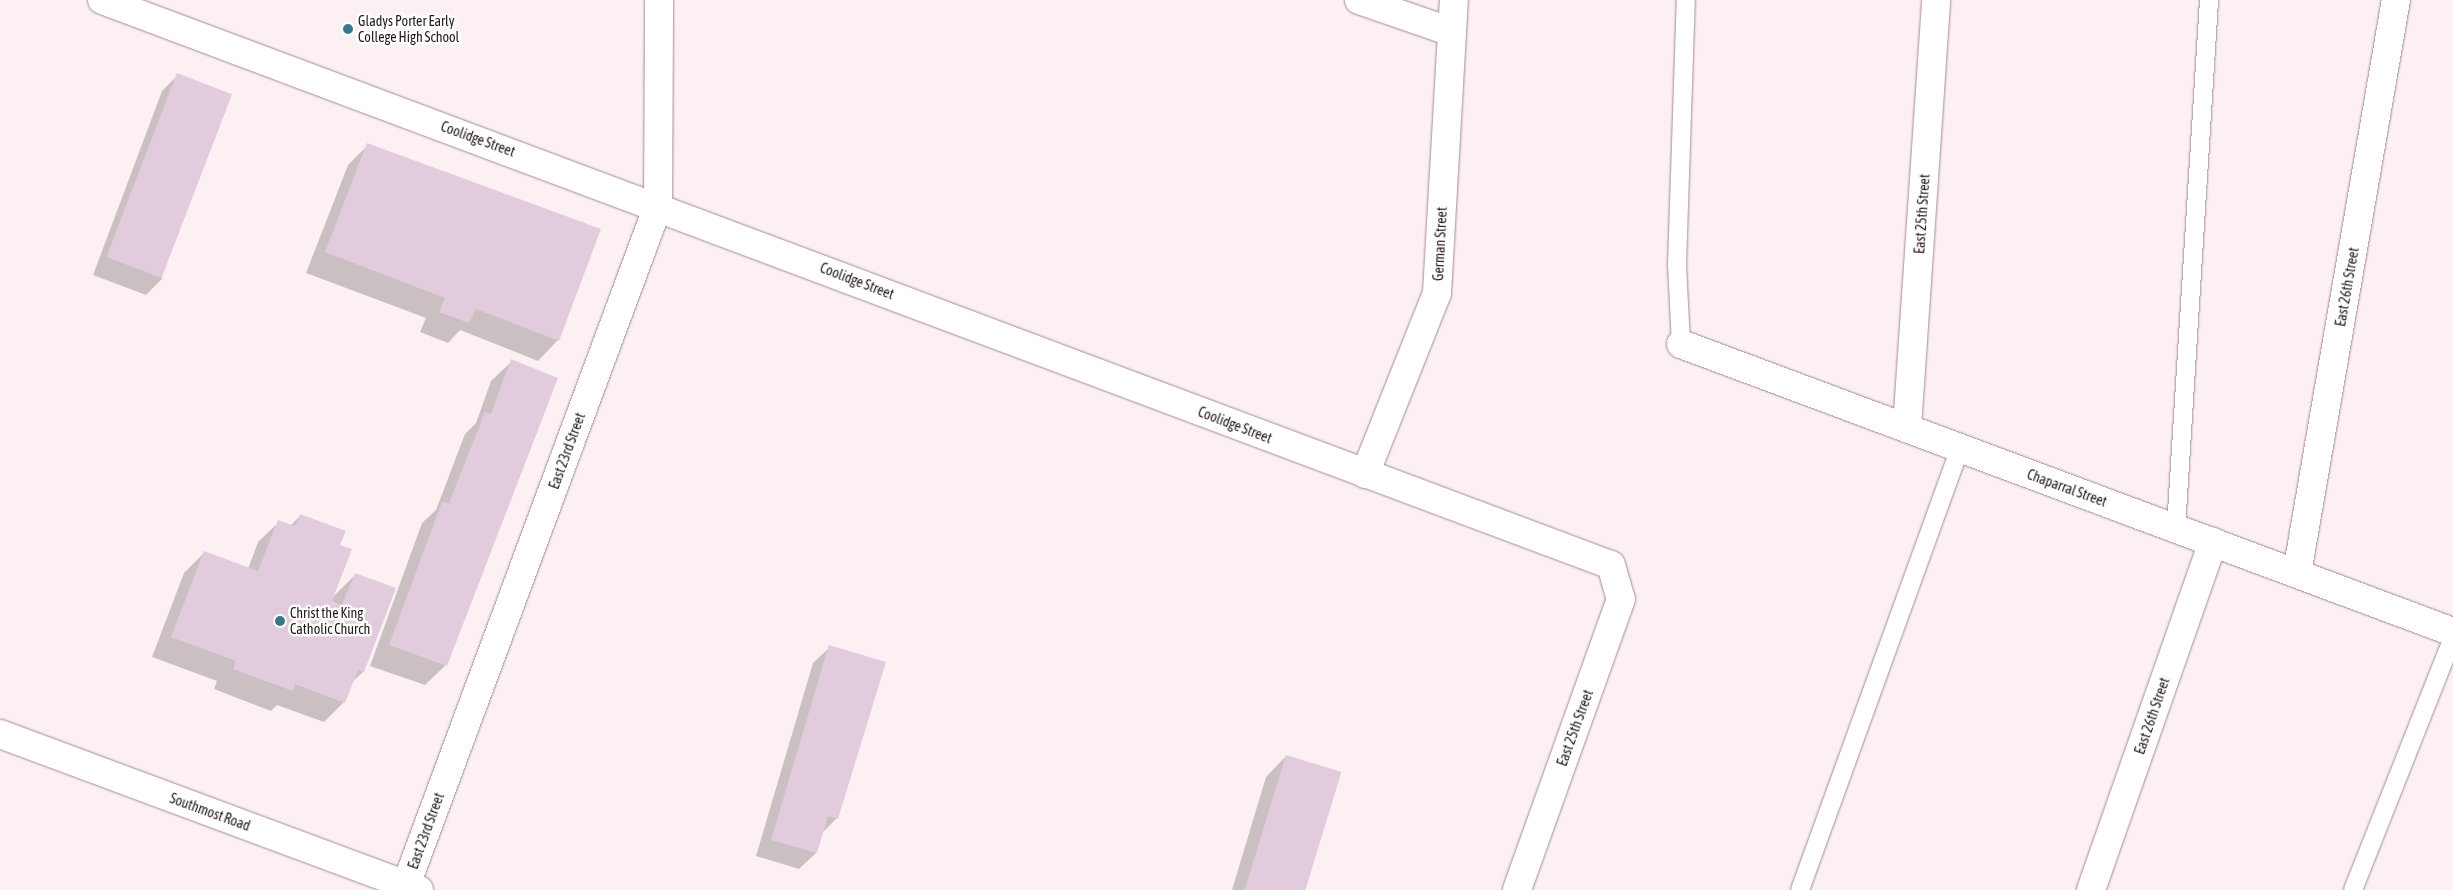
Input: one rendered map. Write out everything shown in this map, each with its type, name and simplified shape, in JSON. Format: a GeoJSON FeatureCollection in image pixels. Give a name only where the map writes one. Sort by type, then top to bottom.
{"type":"FeatureCollection","features":[{"type":"Feature","properties":{"kind":"street","name":"Coolidge Street"},"geometry":{"type":"LineString","coordinates":[[102,0],[658,206],[1611,566]]}},
{"type":"Feature","properties":{"kind":"street","name":"East 23rd Street"},"geometry":{"type":"LineString","coordinates":[[410,888],[658,206],[659,0]]}},
{"type":"Feature","properties":{"kind":"street"},"geometry":{"type":"LineString","coordinates":[[1359,0],[1452,32]]}},
{"type":"Feature","properties":{"kind":"street","name":"German Street"},"geometry":{"type":"LineString","coordinates":[[1365,474],[1438,293],[1454,0]]}},
{"type":"Feature","properties":{"kind":"street","name":"East 25th Street"},"geometry":{"type":"LineString","coordinates":[[1907,428],[1936,0]]}},
{"type":"Feature","properties":{"kind":"street","name":"East 26th Street"},"geometry":{"type":"LineString","coordinates":[[2298,573],[2396,0]]}},
{"type":"Feature","properties":{"kind":"street","name":"Chaparral Street"},"geometry":{"type":"LineString","coordinates":[[1681,344],[2453,632]]}},
{"type":"Feature","properties":{"kind":"street","name":"East 26th Street"},"geometry":{"type":"LineString","coordinates":[[2091,890],[2213,542]]}},
{"type":"Feature","properties":{"kind":"street","name":"East 25th Street"},"geometry":{"type":"LineString","coordinates":[[1517,890],[1621,599],[1611,566]]}},
{"type":"Feature","properties":{"kind":"street","name":"Southmost Road"},"geometry":{"type":"LineString","coordinates":[[0,734],[410,888]]}},
{"type":"Feature","properties":{"kind":"lane"},"geometry":{"type":"LineString","coordinates":[[1681,344],[1677,266],[1686,0]]}},
{"type":"Feature","properties":{"kind":"lane"},"geometry":{"type":"LineString","coordinates":[[2176,528],[2209,0]]}},
{"type":"Feature","properties":{"kind":"lane"},"geometry":{"type":"LineString","coordinates":[[1800,890],[1960,448]]}},
{"type":"Feature","properties":{"kind":"lane"},"geometry":{"type":"LineString","coordinates":[[2353,890],[2453,637]]}},
{"type":"Feature","properties":{"kind":"building"},"geometry":{"type":"Polygon","coordinates":[[[177,73],[232,94],[161,278],[106,257],[177,73]]]}},
{"type":"Feature","properties":{"kind":"building"},"geometry":{"type":"Polygon","coordinates":[[[367,143],[601,229],[559,341],[476,309],[469,323],[439,312],[445,298],[325,252],[367,143]]]}},
{"type":"Feature","properties":{"kind":"building"},"geometry":{"type":"Polygon","coordinates":[[[511,359],[558,378],[447,666],[389,645],[442,502],[449,503],[485,412],[491,414],[511,359]]]}},
{"type":"Feature","properties":{"kind":"building","name":"Christ the King Catholic Church"},"geometry":{"type":"Polygon","coordinates":[[[300,514],[346,531],[340,545],[352,549],[332,601],[342,605],[355,573],[396,588],[364,672],[358,670],[345,703],[295,684],[293,691],[233,669],[236,661],[171,637],[204,551],[258,571],[278,520],[295,526],[300,514]]]}},
{"type":"Feature","properties":{"kind":"building"},"geometry":{"type":"Polygon","coordinates":[[[829,645],[886,662],[838,819],[828,816],[817,853],[771,840],[829,645]]]}},
{"type":"Feature","properties":{"kind":"building"},"geometry":{"type":"Polygon","coordinates":[[[1286,755],[1341,772],[1305,890],[1245,890],[1286,755]]]}},
{"type":"Feature","properties":{"kind":"place","name":"Gladys Porter Early College High School"},"geometry":{"type":"Point","coordinates":[348,29]}},
{"type":"Feature","properties":{"kind":"place","name":"Christ the King Catholic Church"},"geometry":{"type":"Point","coordinates":[280,621]}}]}
